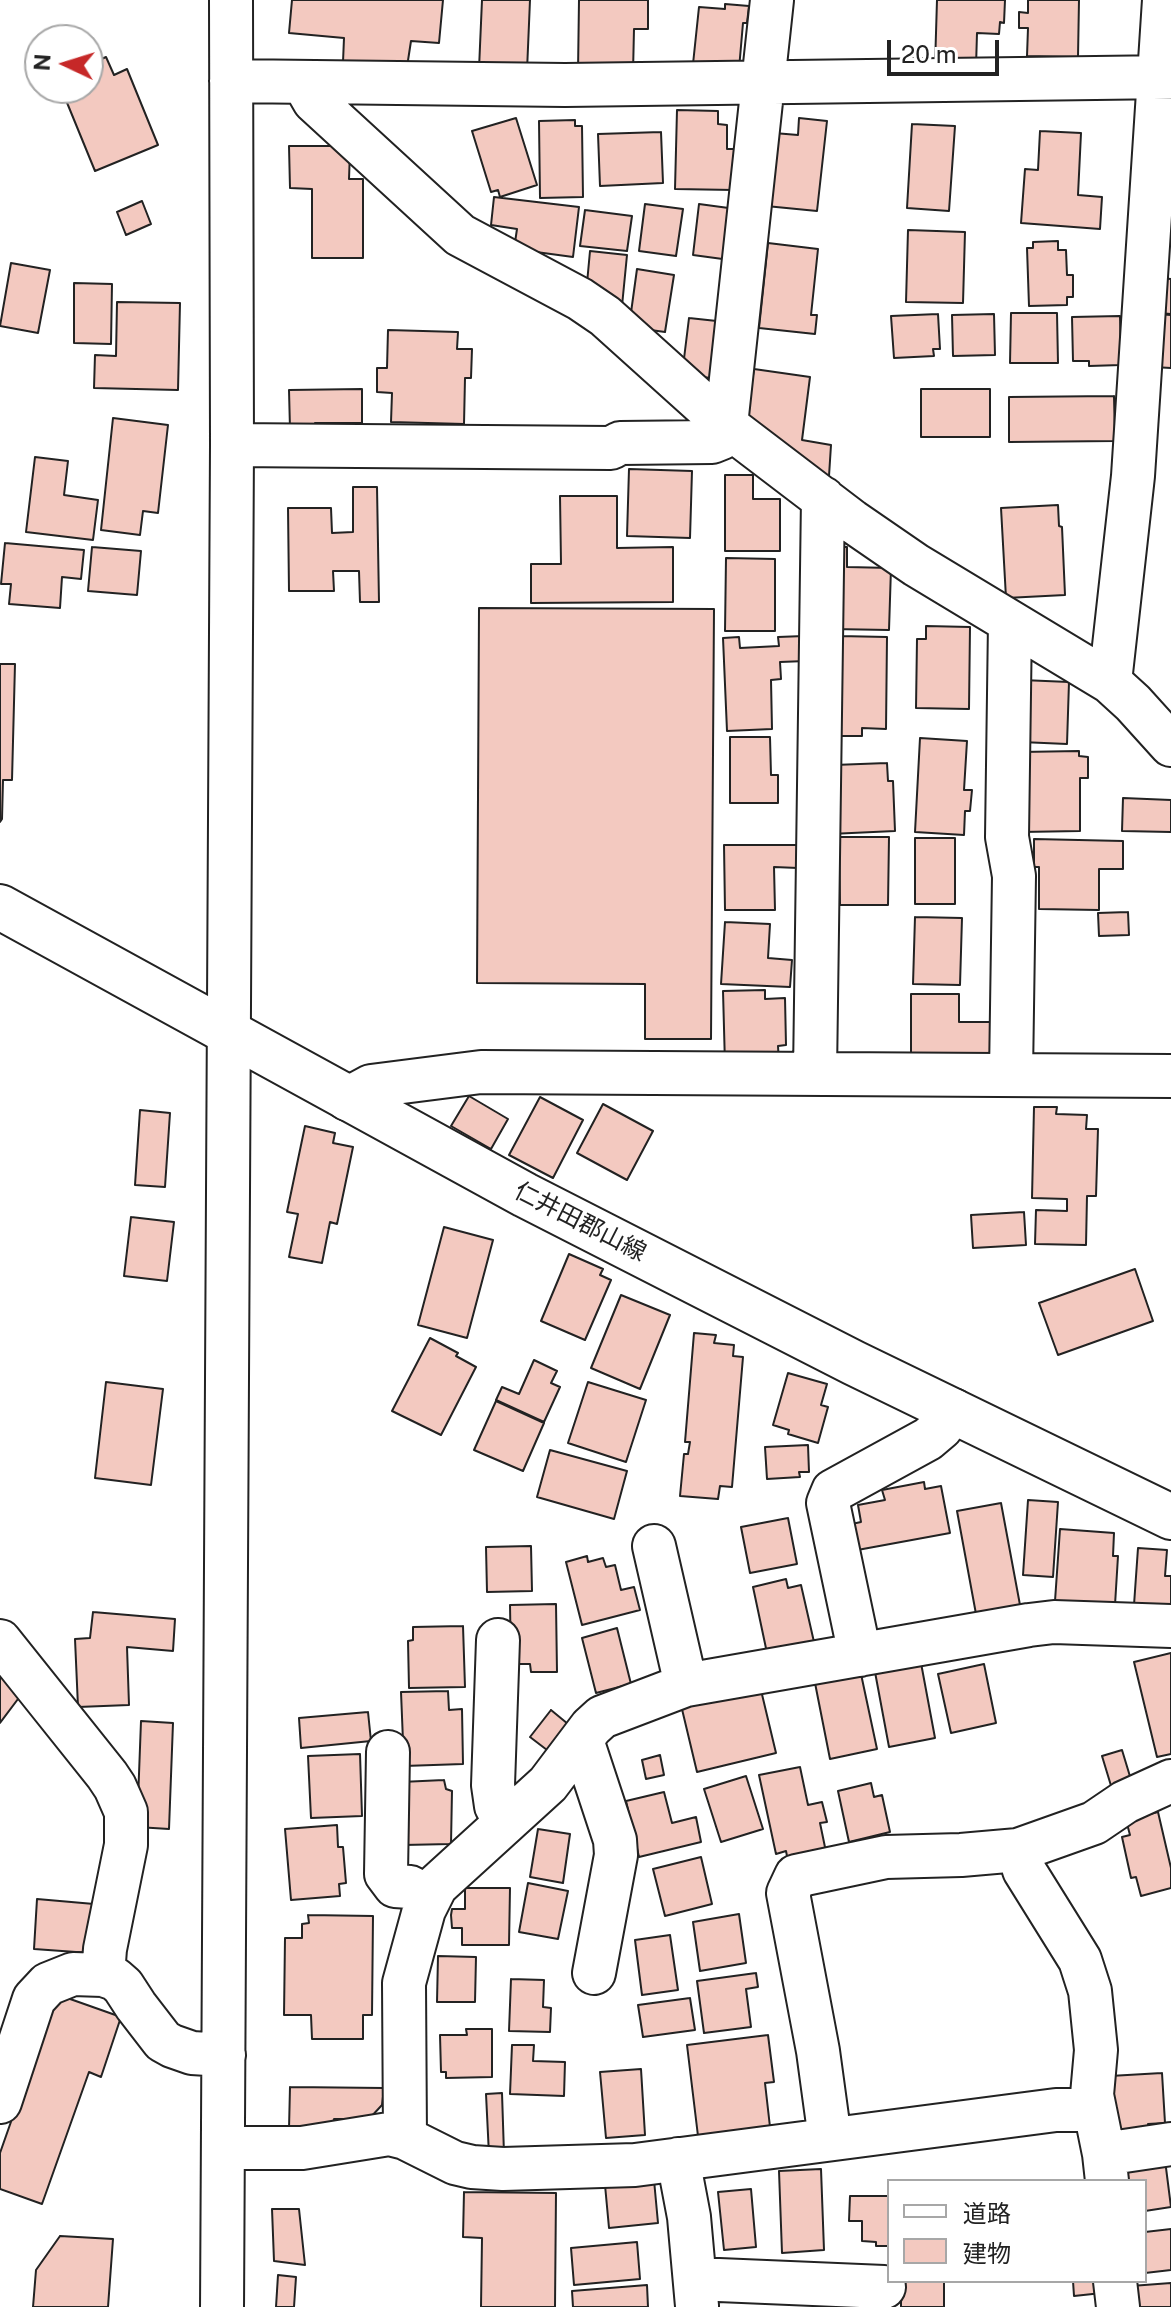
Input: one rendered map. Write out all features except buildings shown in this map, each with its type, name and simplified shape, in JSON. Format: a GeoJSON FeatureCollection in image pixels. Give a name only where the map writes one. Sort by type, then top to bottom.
{"type":"FeatureCollection","features":[{"type":"Feature","properties":{"kind":"main road","name":"仁井田郡山線"},"geometry":{"type":"LineString","coordinates":[[0,907],[347,1099],[648,1258],[854,1363],[1171,1517]]}},
{"type":"Feature","properties":{"kind":"street"},"geometry":{"type":"LineString","coordinates":[[222,2307],[232,445],[231,0]]}},
{"type":"Feature","properties":{"kind":"street"},"geometry":{"type":"LineString","coordinates":[[232,445],[611,448],[620,443],[718,441],[724,435],[726,425],[772,0]]}},
{"type":"Feature","properties":{"kind":"street"},"geometry":{"type":"LineString","coordinates":[[1110,682],[1133,476],[1164,78],[1164,0]]}},
{"type":"Feature","properties":{"kind":"street"},"geometry":{"type":"LineString","coordinates":[[231,81],[565,85],[1164,78]]}},
{"type":"Feature","properties":{"kind":"street"},"geometry":{"type":"LineString","coordinates":[[303,82],[314,101],[460,235],[580,299],[605,316],[726,425],[916,565],[1110,682],[1171,745]]}},
{"type":"Feature","properties":{"kind":"street"},"geometry":{"type":"LineString","coordinates":[[815,1073],[823,498]]}},
{"type":"Feature","properties":{"kind":"street"},"geometry":{"type":"LineString","coordinates":[[1010,622],[1007,837],[1014,876],[1011,1074]]}},
{"type":"Feature","properties":{"kind":"street"},"geometry":{"type":"LineString","coordinates":[[347,1099],[371,1086],[481,1072],[1171,1076]]}},
{"type":"Feature","properties":{"kind":"street"},"geometry":{"type":"LineString","coordinates":[[860,1655],[828,1503],[833,1491],[928,1439],[941,1428],[953,1410]]}},
{"type":"Feature","properties":{"kind":"street"},"geometry":{"type":"LineString","coordinates":[[654,1546],[686,1685]]}},
{"type":"Feature","properties":{"kind":"street"},"geometry":{"type":"LineString","coordinates":[[405,2138],[404,1983],[429,1899],[449,1872],[548,1784],[602,1717],[686,1685],[1054,1622],[1171,1626]]}},
{"type":"Feature","properties":{"kind":"street"},"geometry":{"type":"LineString","coordinates":[[498,1640],[493,1785],[496,1806],[505,1823]]}},
{"type":"Feature","properties":{"kind":"street"},"geometry":{"type":"LineString","coordinates":[[0,1641],[107,1775],[126,1812],[126,1845],[105,1949],[103,1975]]}},
{"type":"Feature","properties":{"kind":"street"},"geometry":{"type":"LineString","coordinates":[[582,1740],[615,1840],[616,1855],[594,1973]]}},
{"type":"Feature","properties":{"kind":"street"},"geometry":{"type":"LineString","coordinates":[[388,1752],[386,1874],[395,1886],[410,1887],[429,1899]]}},
{"type":"Feature","properties":{"kind":"street"},"geometry":{"type":"LineString","coordinates":[[830,2139],[818,2051],[788,1893],[796,1876],[886,1857],[1018,1850],[1094,1823],[1125,1802],[1171,1781]]}},
{"type":"Feature","properties":{"kind":"street"},"geometry":{"type":"LineString","coordinates":[[1018,1850],[1024,1870],[1080,1960],[1090,1991],[1096,2050],[1092,2095],[1106,2168],[1171,2144]]}},
{"type":"Feature","properties":{"kind":"street"},"geometry":{"type":"LineString","coordinates":[[0,2102],[13,2023],[48,1984],[73,1974],[103,1975],[123,1986],[163,2041],[192,2053],[224,2055]]}},
{"type":"Feature","properties":{"kind":"street"},"geometry":{"type":"LineString","coordinates":[[223,2148],[302,2148],[389,2134],[405,2138],[455,2163],[472,2167],[503,2169],[620,2165],[1056,2110],[1095,2110]]}},
{"type":"Feature","properties":{"kind":"street"},"geometry":{"type":"LineString","coordinates":[[678,2159],[689,2217],[696,2293],[884,2287]]}},
{"type":"Feature","properties":{"kind":"street"},"geometry":{"type":"LineString","coordinates":[[1115,2283],[1118,2307]]}}]}
